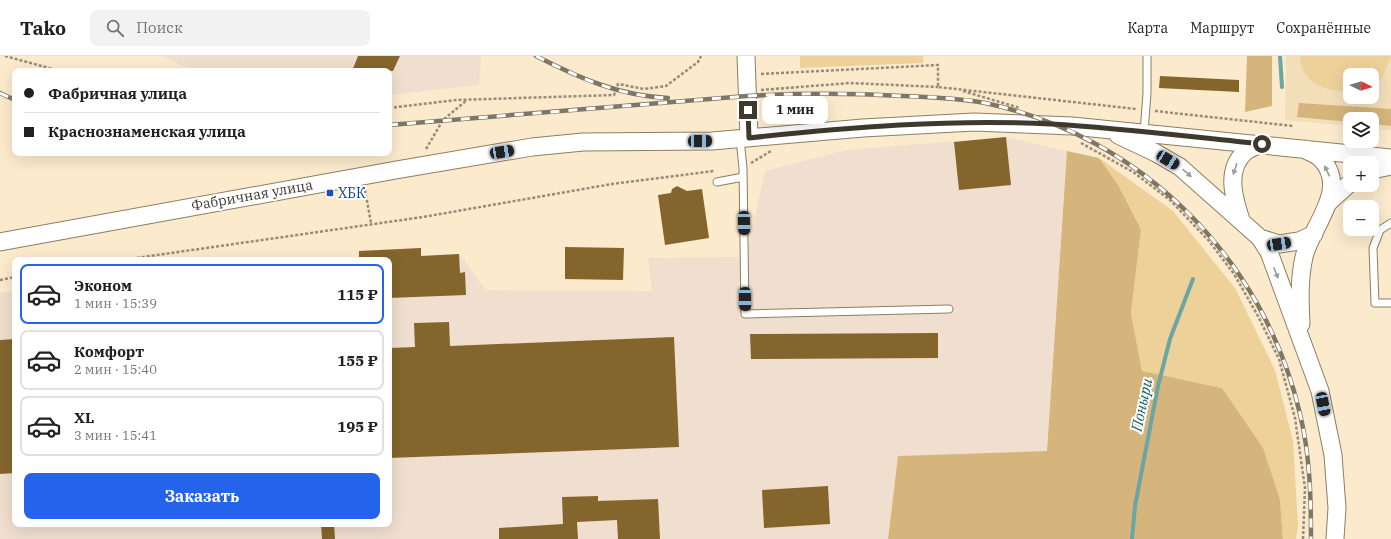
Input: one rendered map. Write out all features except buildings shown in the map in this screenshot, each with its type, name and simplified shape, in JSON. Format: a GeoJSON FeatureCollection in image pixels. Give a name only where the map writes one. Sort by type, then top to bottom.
{"type":"FeatureCollection","features":[{"type":"Feature","properties":{"kind":"street"},"geometry":{"type":"LineString","coordinates":[[744,138],[746,56]]}},
{"type":"Feature","properties":{"kind":"street","name":"Фабричная улица"},"geometry":{"type":"LineString","coordinates":[[0,242],[320,183],[532,147],[608,140],[677,141],[744,138],[863,128],[974,122],[1051,124],[1391,158]]}},
{"type":"Feature","properties":{"kind":"street","name":"Фабричная улица"},"geometry":{"type":"LineString","coordinates":[[1103,129],[1131,140],[1180,167],[1260,238],[1279,244],[1299,241],[1314,234],[1328,203],[1332,185],[1329,171],[1320,158],[1304,149]]}},
{"type":"Feature","properties":{"kind":"street","name":"Фабричная улица"},"geometry":{"type":"LineString","coordinates":[[1241,221],[1234,200],[1232,180],[1236,164],[1245,152],[1269,145]]}},
{"type":"Feature","properties":{"kind":"street"},"geometry":{"type":"LineString","coordinates":[[1379,169],[1391,166]]}},
{"type":"Feature","properties":{"kind":"street","name":"Фабричная улица"},"geometry":{"type":"LineString","coordinates":[[1328,203],[1343,189]]}},
{"type":"Feature","properties":{"kind":"street"},"geometry":{"type":"LineString","coordinates":[[1302,339],[1300,288],[1304,256],[1314,234]]}},
{"type":"Feature","properties":{"kind":"street"},"geometry":{"type":"LineString","coordinates":[[1260,238],[1268,252],[1302,339],[1320,391],[1333,455],[1337,508],[1335,539]]}},
{"type":"Feature","properties":{"kind":"lane"},"geometry":{"type":"LineString","coordinates":[[1144,133],[1147,56]]}},
{"type":"Feature","properties":{"kind":"lane"},"geometry":{"type":"LineString","coordinates":[[744,138],[743,177],[745,314],[949,309]]}},
{"type":"Feature","properties":{"kind":"lane"},"geometry":{"type":"LineString","coordinates":[[718,182],[743,177]]}},
{"type":"Feature","properties":{"kind":"lane"},"geometry":{"type":"LineString","coordinates":[[1391,223],[1380,230],[1373,248],[1375,303],[1391,303]]}},
{"type":"Feature","properties":{"kind":"path"},"geometry":{"type":"LineString","coordinates":[[5,56],[49,68]]}},
{"type":"Feature","properties":{"kind":"path"},"geometry":{"type":"LineString","coordinates":[[392,108],[467,100],[614,95],[618,84],[644,89],[666,86],[698,62],[701,56]]}},
{"type":"Feature","properties":{"kind":"path"},"geometry":{"type":"LineString","coordinates":[[757,74],[938,66],[938,87]]}},
{"type":"Feature","properties":{"kind":"path"},"geometry":{"type":"LineString","coordinates":[[759,90],[850,83],[938,87],[1293,126]]}},
{"type":"Feature","properties":{"kind":"path"},"geometry":{"type":"LineString","coordinates":[[951,88],[994,99],[1021,108]]}},
{"type":"Feature","properties":{"kind":"path"},"geometry":{"type":"LineString","coordinates":[[426,150],[443,120],[467,100]]}},
{"type":"Feature","properties":{"kind":"path"},"geometry":{"type":"LineString","coordinates":[[761,101],[769,124]]}},
{"type":"Feature","properties":{"kind":"path"},"geometry":{"type":"LineString","coordinates":[[1078,141],[1133,172],[1170,200],[1209,241],[1234,274],[1258,316],[1279,359],[1295,418],[1305,488],[1303,539]]}},
{"type":"Feature","properties":{"kind":"path"},"geometry":{"type":"LineString","coordinates":[[142,257],[370,223],[423,217],[612,184],[720,171]]}},
{"type":"Feature","properties":{"kind":"path"},"geometry":{"type":"LineString","coordinates":[[365,188],[370,223]]}},
{"type":"Feature","properties":{"kind":"path"},"geometry":{"type":"LineString","coordinates":[[0,280],[12,278]]}},
{"type":"Feature","properties":{"kind":"shaded area"},"geometry":{"type":"Polygon","coordinates":[[[161,56],[481,56],[479,85],[392,95],[392,68],[189,68],[161,56]]]}},
{"type":"Feature","properties":{"kind":"shaded area"},"geometry":{"type":"Polygon","coordinates":[[[800,56],[923,56],[923,63],[800,68],[800,56]]]}},
{"type":"Feature","properties":{"kind":"shaded area"},"geometry":{"type":"Polygon","coordinates":[[[1247,56],[1272,56],[1272,106],[1245,112],[1247,56]]]}},
{"type":"Feature","properties":{"kind":"shaded area"},"geometry":{"type":"Polygon","coordinates":[[[1286,56],[1391,56],[1391,130],[1379,129],[1379,112],[1343,112],[1343,125],[1285,120],[1286,56]]]}},
{"type":"Feature","properties":{"kind":"shaded area"},"geometry":{"type":"Polygon","coordinates":[[[1300,56],[1391,56],[1382,78],[1379,80],[1379,68],[1343,68],[1343,91],[1341,91],[1324,88],[1316,84],[1310,79],[1301,65],[1300,56]]]}},
{"type":"Feature","properties":{"kind":"shaded area"},"geometry":{"type":"Polygon","coordinates":[[[1299,103],[1391,109],[1391,126],[1379,125],[1379,112],[1343,112],[1343,121],[1297,117],[1299,103]]]}},
{"type":"Feature","properties":{"kind":"shaded area"},"geometry":{"type":"Polygon","coordinates":[[[1006,137],[1067,151],[1047,451],[898,456],[888,539],[0,539],[0,293],[12,291],[12,527],[392,527],[392,257],[377,257],[378,250],[421,248],[421,256],[459,254],[486,290],[652,291],[648,258],[746,257],[765,171],[846,150],[1006,137]]]}},
{"type":"Feature","properties":{"kind":"shaded area"},"geometry":{"type":"Polygon","coordinates":[[[1067,151],[1099,158],[1118,185],[1141,230],[1131,313],[1142,371],[1222,388],[1263,448],[1280,500],[1283,539],[888,539],[898,456],[1047,451],[1067,151]]]}},
{"type":"Feature","properties":{"kind":"shaded area"},"geometry":{"type":"Polygon","coordinates":[[[1099,158],[1173,211],[1235,288],[1275,370],[1293,441],[1298,525],[1296,539],[1283,539],[1280,500],[1222,388],[1142,371],[1131,313],[1141,230],[1099,158]]]}},
{"type":"Feature","properties":{"kind":"waterway","name":"Поныри"},"geometry":{"type":"LineString","coordinates":[[1280,56],[1282,87]]}},
{"type":"Feature","properties":{"kind":"waterway","name":"Поныри"},"geometry":{"type":"LineString","coordinates":[[1132,539],[1135,506],[1158,386],[1170,339],[1193,279]]}},
{"type":"Feature","properties":{"kind":"railway"},"geometry":{"type":"LineString","coordinates":[[536,56],[568,72],[616,90],[650,97],[668,98]]}},
{"type":"Feature","properties":{"kind":"railway"},"geometry":{"type":"LineString","coordinates":[[0,93],[12,99]]}},
{"type":"Feature","properties":{"kind":"railway"},"geometry":{"type":"LineString","coordinates":[[392,125],[747,96],[805,94],[883,95],[964,100],[985,103],[1042,119],[1095,144],[1144,175],[1188,213],[1226,256],[1258,305],[1283,357],[1300,414],[1308,460],[1311,539]]}},
{"type":"Feature","properties":{"kind":"place","name":"ХБК"},"geometry":{"type":"Point","coordinates":[330,193]}},
{"type":"Feature","properties":{"kind":"route"},"geometry":{"type":"LineString","coordinates":[[748,110],[749,138],[917,124],[974,122],[1051,124],[1262,144]]}}]}
